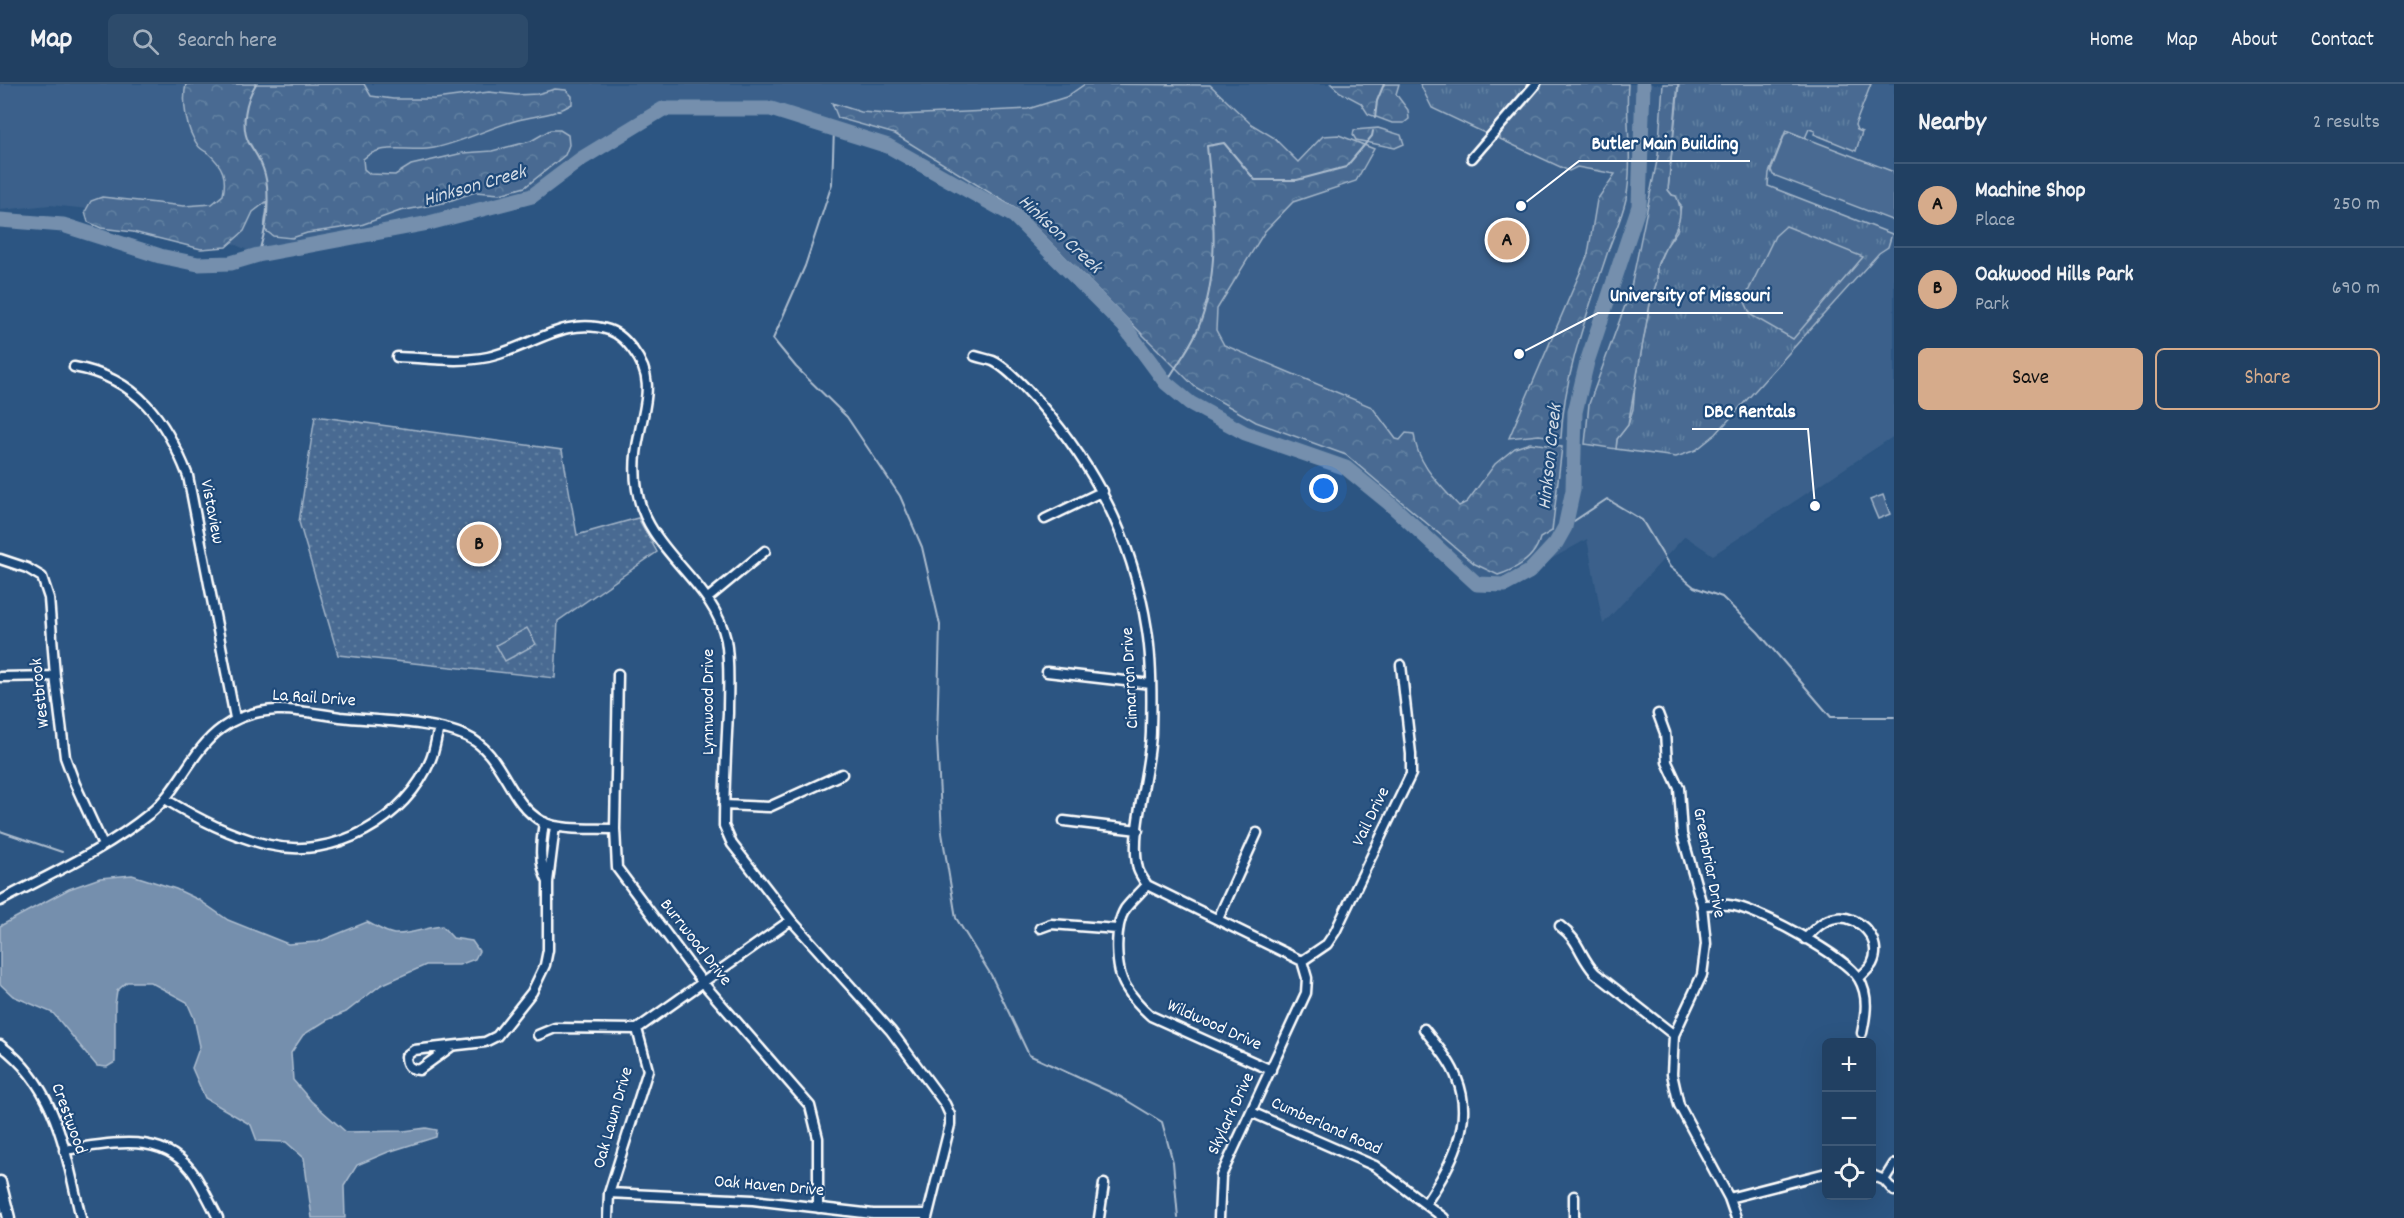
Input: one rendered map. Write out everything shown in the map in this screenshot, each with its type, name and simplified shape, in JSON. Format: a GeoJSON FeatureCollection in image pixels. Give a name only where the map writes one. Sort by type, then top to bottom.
{"type":"FeatureCollection","features":[{"type":"Feature","properties":{"kind":"street"},"geometry":{"type":"LineString","coordinates":[[1472,159],[1536,84]]}},
{"type":"Feature","properties":{"kind":"street","name":"Lynnwood Drive"},"geometry":{"type":"LineString","coordinates":[[397,357],[446,359],[487,357],[560,328],[589,325],[610,330],[624,338],[646,370],[648,388],[646,408],[636,458],[638,494],[653,535],[708,598],[725,639],[729,681],[724,826],[732,844],[791,920],[891,1031],[945,1104],[950,1115],[950,1125],[927,1216]]}},
{"type":"Feature","properties":{"kind":"street","name":"Cimarron Drive"},"geometry":{"type":"LineString","coordinates":[[975,356],[994,361],[1030,392],[1072,443],[1103,491],[1120,529],[1136,577],[1148,630],[1151,684],[1151,733],[1136,850],[1139,871],[1147,885]]}},
{"type":"Feature","properties":{"kind":"street","name":"Vistaview"},"geometry":{"type":"LineString","coordinates":[[74,367],[96,371],[144,402],[162,422],[177,449],[188,477],[235,718]]}},
{"type":"Feature","properties":{"kind":"street"},"geometry":{"type":"LineString","coordinates":[[1045,519],[1103,491]]}},
{"type":"Feature","properties":{"kind":"street"},"geometry":{"type":"LineString","coordinates":[[708,598],[765,551]]}},
{"type":"Feature","properties":{"kind":"street","name":"Westbrook"},"geometry":{"type":"LineString","coordinates":[[0,560],[27,568],[42,577],[49,598],[55,676],[65,757],[103,845]]}},
{"type":"Feature","properties":{"kind":"street","name":"Vail Drive"},"geometry":{"type":"LineString","coordinates":[[1302,961],[1326,945],[1335,932],[1411,774],[1412,754],[1401,665]]}},
{"type":"Feature","properties":{"kind":"street"},"geometry":{"type":"LineString","coordinates":[[1047,672],[1151,684]]}},
{"type":"Feature","properties":{"kind":"street","name":"Burrwood Drive"},"geometry":{"type":"LineString","coordinates":[[618,674],[615,829],[617,868],[703,983],[810,1106],[818,1138],[818,1208]]}},
{"type":"Feature","properties":{"kind":"street"},"geometry":{"type":"LineString","coordinates":[[0,677],[55,676]]}},
{"type":"Feature","properties":{"kind":"street","name":"La Rail Drive"},"geometry":{"type":"LineString","coordinates":[[0,901],[133,827],[165,799],[207,740],[235,718],[257,712],[287,710],[439,728],[466,736],[484,748],[494,759],[523,806],[544,822],[555,826],[615,829]]}},
{"type":"Feature","properties":{"kind":"street","name":"Greenbriar Drive"},"geometry":{"type":"LineString","coordinates":[[1658,714],[1665,733],[1667,762],[1679,788],[1682,834],[1701,905],[1706,945],[1701,975],[1674,1035],[1672,1074],[1679,1105],[1728,1198],[1736,1218]]}},
{"type":"Feature","properties":{"kind":"street"},"geometry":{"type":"LineString","coordinates":[[165,799],[204,822],[270,845],[291,848],[334,843],[369,829],[404,801],[431,759],[439,728]]}},
{"type":"Feature","properties":{"kind":"street"},"geometry":{"type":"LineString","coordinates":[[724,805],[769,807],[842,774]]}},
{"type":"Feature","properties":{"kind":"street"},"geometry":{"type":"LineString","coordinates":[[1064,821],[1138,830]]}},
{"type":"Feature","properties":{"kind":"street"},"geometry":{"type":"LineString","coordinates":[[544,822],[541,856],[543,873],[548,882]]}},
{"type":"Feature","properties":{"kind":"street"},"geometry":{"type":"LineString","coordinates":[[452,1046],[419,1070],[410,1068],[408,1065],[406,1056],[414,1050],[485,1042],[497,1036],[531,992],[546,965],[548,882],[555,826]]}},
{"type":"Feature","properties":{"kind":"street"},"geometry":{"type":"LineString","coordinates":[[1218,919],[1257,833]]}},
{"type":"Feature","properties":{"kind":"street"},"geometry":{"type":"LineString","coordinates":[[1040,928],[1051,924],[1117,929],[1125,910],[1147,885],[1302,961]]}},
{"type":"Feature","properties":{"kind":"street"},"geometry":{"type":"LineString","coordinates":[[1701,905],[1730,904],[1749,910],[1843,961],[1859,978],[1865,996],[1866,1014],[1862,1033]]}},
{"type":"Feature","properties":{"kind":"street"},"geometry":{"type":"LineString","coordinates":[[1805,939],[1821,923],[1836,918],[1850,918],[1862,924],[1870,935],[1874,950],[1872,964],[1859,978]]}},
{"type":"Feature","properties":{"kind":"street"},"geometry":{"type":"LineString","coordinates":[[538,1035],[555,1028],[637,1029],[791,920]]}},
{"type":"Feature","properties":{"kind":"street"},"geometry":{"type":"LineString","coordinates":[[1560,926],[1574,937],[1584,961],[1595,974],[1674,1035]]}},
{"type":"Feature","properties":{"kind":"street","name":"Wildwood Drive"},"geometry":{"type":"LineString","coordinates":[[1117,929],[1118,959],[1124,985],[1143,1009],[1151,1016],[1270,1070]]}},
{"type":"Feature","properties":{"kind":"street","name":"Skylark Drive"},"geometry":{"type":"LineString","coordinates":[[1219,1218],[1221,1176],[1306,993],[1307,978],[1302,961]]}},
{"type":"Feature","properties":{"kind":"street","name":"Oak Lawn Drive"},"geometry":{"type":"LineString","coordinates":[[608,1218],[609,1193],[648,1070],[637,1029]]}},
{"type":"Feature","properties":{"kind":"street"},"geometry":{"type":"LineString","coordinates":[[1424,1029],[1446,1057],[1458,1080],[1463,1107],[1461,1131],[1455,1154],[1426,1203]]}},
{"type":"Feature","properties":{"kind":"street","name":"Crestwood"},"geometry":{"type":"LineString","coordinates":[[0,1045],[16,1058],[37,1082],[52,1111],[81,1218]]}},
{"type":"Feature","properties":{"kind":"street","name":"Cumberland Road"},"geometry":{"type":"LineString","coordinates":[[1251,1112],[1376,1166],[1444,1218]]}},
{"type":"Feature","properties":{"kind":"street"},"geometry":{"type":"LineString","coordinates":[[64,1150],[142,1142],[165,1149],[180,1159],[195,1175],[218,1218]]}},
{"type":"Feature","properties":{"kind":"street"},"geometry":{"type":"LineString","coordinates":[[1884,1180],[1894,1164]]}},
{"type":"Feature","properties":{"kind":"street"},"geometry":{"type":"LineString","coordinates":[[1728,1198],[1822,1174]]}},
{"type":"Feature","properties":{"kind":"street"},"geometry":{"type":"LineString","coordinates":[[1876,1177],[1884,1180],[1894,1191]]}},
{"type":"Feature","properties":{"kind":"street"},"geometry":{"type":"LineString","coordinates":[[0,1182],[9,1218]]}},
{"type":"Feature","properties":{"kind":"street"},"geometry":{"type":"LineString","coordinates":[[1099,1218],[1104,1184]]}},
{"type":"Feature","properties":{"kind":"street","name":"Oak Haven Drive"},"geometry":{"type":"LineString","coordinates":[[609,1193],[753,1200],[873,1214],[927,1216]]}},
{"type":"Feature","properties":{"kind":"street"},"geometry":{"type":"LineString","coordinates":[[1574,1196],[1574,1218]]}},
{"type":"Feature","properties":{"kind":"shaded area"},"geometry":{"type":"Polygon","coordinates":[[[0,84],[1894,84],[1894,436],[1713,555],[1685,536],[1603,624],[1587,539],[1505,585],[1477,584],[1389,503],[1346,468],[1245,433],[1190,403],[1166,383],[1124,326],[1014,216],[888,146],[771,109],[663,109],[532,196],[429,223],[258,255],[177,218],[50,205],[0,210],[0,84]]]}},
{"type":"Feature","properties":{"kind":"shaded area"},"geometry":{"type":"Polygon","coordinates":[[[132,875],[176,889],[199,900],[228,920],[288,944],[318,942],[367,922],[394,934],[442,926],[453,938],[472,941],[479,951],[475,959],[459,965],[426,965],[381,985],[346,1012],[327,1020],[303,1035],[291,1053],[293,1080],[311,1101],[346,1132],[404,1131],[426,1128],[437,1130],[436,1137],[388,1152],[357,1165],[344,1186],[345,1218],[312,1218],[304,1158],[286,1142],[257,1141],[251,1125],[205,1098],[192,1068],[200,1046],[194,1018],[187,1002],[150,982],[127,982],[117,991],[115,1062],[107,1067],[97,1066],[53,1013],[13,996],[0,984],[0,926],[69,889],[100,878],[132,875]]]}},
{"type":"Feature","properties":{"kind":"green space"},"geometry":{"type":"Polygon","coordinates":[[[186,84],[364,84],[371,96],[393,99],[435,99],[489,92],[517,95],[537,94],[555,89],[566,90],[572,96],[572,104],[559,110],[508,123],[445,145],[425,149],[379,150],[363,159],[364,169],[370,174],[395,175],[411,165],[463,153],[492,151],[531,141],[550,130],[560,130],[568,135],[569,145],[565,155],[525,187],[500,194],[475,192],[443,203],[400,211],[361,225],[307,233],[292,238],[273,236],[265,230],[266,202],[253,212],[244,231],[226,247],[201,249],[133,232],[101,228],[88,222],[85,212],[91,201],[102,197],[184,206],[212,204],[223,195],[223,172],[213,158],[199,147],[190,131],[185,107],[186,84]]]}},
{"type":"Feature","properties":{"kind":"green space"},"geometry":{"type":"Polygon","coordinates":[[[1085,84],[1210,85],[1251,124],[1273,137],[1298,162],[1323,136],[1339,135],[1374,149],[1356,181],[1293,202],[1265,231],[1217,309],[1216,330],[1224,345],[1372,407],[1396,439],[1400,440],[1406,433],[1414,434],[1419,455],[1424,464],[1459,506],[1467,502],[1495,464],[1515,448],[1530,443],[1562,447],[1552,531],[1540,538],[1529,557],[1518,566],[1498,575],[1475,564],[1346,455],[1256,422],[1195,387],[1018,210],[895,134],[838,118],[832,103],[861,112],[900,115],[1028,109],[1066,97],[1085,84]]]}},
{"type":"Feature","properties":{"kind":"green space"},"geometry":{"type":"Polygon","coordinates":[[[1331,84],[1399,84],[1396,94],[1408,110],[1409,119],[1404,123],[1392,123],[1368,114],[1361,103],[1340,92],[1331,84]]]}},
{"type":"Feature","properties":{"kind":"green space"},"geometry":{"type":"Polygon","coordinates":[[[1420,84],[1565,84],[1546,126],[1493,137],[1432,108],[1420,84]]]}},
{"type":"Feature","properties":{"kind":"green space"},"geometry":{"type":"Polygon","coordinates":[[[1539,84],[1628,84],[1628,185],[1622,212],[1578,343],[1567,390],[1561,438],[1539,435],[1509,438],[1588,254],[1597,200],[1615,174],[1577,167],[1569,171],[1500,139],[1500,129],[1539,84]]]}},
{"type":"Feature","properties":{"kind":"green space"},"geometry":{"type":"Polygon","coordinates":[[[1663,84],[1678,84],[1668,190],[1676,196],[1680,215],[1678,224],[1657,266],[1657,280],[1651,298],[1628,425],[1617,439],[1616,449],[1585,444],[1589,404],[1630,292],[1658,156],[1663,84]]]}},
{"type":"Feature","properties":{"kind":"green space"},"geometry":{"type":"Polygon","coordinates":[[[1679,84],[1871,84],[1855,125],[1857,130],[1862,132],[1856,151],[1814,134],[1815,131],[1809,129],[1805,138],[1786,130],[1769,173],[1768,186],[1892,234],[1888,247],[1879,253],[1716,434],[1696,450],[1676,457],[1616,449],[1617,439],[1628,425],[1633,409],[1635,385],[1651,298],[1657,281],[1657,267],[1665,248],[1677,231],[1681,205],[1668,190],[1679,84]]]}},
{"type":"Feature","properties":{"kind":"green space"},"geometry":{"type":"Polygon","coordinates":[[[1378,128],[1401,135],[1404,144],[1395,148],[1356,140],[1353,135],[1354,130],[1378,128]]]}},
{"type":"Feature","properties":{"kind":"green space"},"geometry":{"type":"Polygon","coordinates":[[[1790,132],[1894,172],[1894,221],[1773,175],[1771,170],[1785,134],[1790,132]]]}},
{"type":"Feature","properties":{"kind":"green space"},"geometry":{"type":"Polygon","coordinates":[[[1786,226],[1863,257],[1793,339],[1751,315],[1744,300],[1775,236],[1786,226]]]}},
{"type":"Feature","properties":{"kind":"green space"},"geometry":{"type":"Polygon","coordinates":[[[315,416],[562,450],[577,535],[638,518],[657,552],[558,621],[555,678],[338,655],[299,522],[315,416]]]}},
{"type":"Feature","properties":{"kind":"green space"},"geometry":{"type":"Polygon","coordinates":[[[1883,495],[1890,514],[1878,519],[1870,500],[1883,495]]]}},
{"type":"Feature","properties":{"kind":"green space"},"geometry":{"type":"Polygon","coordinates":[[[527,628],[536,644],[505,661],[496,645],[527,628]]]}},
{"type":"Feature","properties":{"kind":"waterway"},"geometry":{"type":"LineString","coordinates":[[256,84],[247,105],[245,129],[249,143],[263,168],[267,186],[266,221],[258,255]]}},
{"type":"Feature","properties":{"kind":"waterway"},"geometry":{"type":"LineString","coordinates":[[1375,118],[1377,101],[1384,84]]}},
{"type":"Feature","properties":{"kind":"waterway","name":"Hinkson Creek"},"geometry":{"type":"LineString","coordinates":[[0,220],[63,225],[160,256],[198,264],[231,263],[258,255],[429,223],[532,196],[581,159],[663,109],[771,109],[888,146],[1014,216],[1124,326],[1166,383],[1190,403],[1245,433],[1346,468],[1389,503],[1477,584],[1505,585],[1529,572],[1556,543],[1565,527],[1573,490],[1575,412],[1587,362],[1639,206],[1643,84]]}},
{"type":"Feature","properties":{"kind":"waterway"},"geometry":{"type":"LineString","coordinates":[[834,129],[832,184],[805,266],[773,339],[796,367],[847,417],[900,496],[922,547],[940,625],[937,740],[942,833],[956,918],[991,975],[1029,1055],[1121,1097],[1162,1122],[1173,1162],[1178,1218]]}},
{"type":"Feature","properties":{"kind":"waterway"},"geometry":{"type":"LineString","coordinates":[[1166,383],[1197,331],[1210,286],[1214,239],[1207,146],[1224,143],[1255,180],[1297,180],[1346,167],[1372,136],[1373,131]]}},
{"type":"Feature","properties":{"kind":"waterway"},"geometry":{"type":"LineString","coordinates":[[1565,527],[1607,499],[1642,520],[1670,567],[1694,587],[1722,597],[1758,632],[1831,717],[1894,717]]}},
{"type":"Feature","properties":{"kind":"waterway"},"geometry":{"type":"LineString","coordinates":[[0,831],[62,852]]}},
{"type":"Feature","properties":{"kind":"place","name":"Butler Main Building"},"geometry":{"type":"Point","coordinates":[1521,206]}},
{"type":"Feature","properties":{"kind":"place","name":"Machine Shop"},"geometry":{"type":"Point","coordinates":[1507,240]}},
{"type":"Feature","properties":{"kind":"place","name":"University of Missouri"},"geometry":{"type":"Point","coordinates":[1519,354]}},
{"type":"Feature","properties":{"kind":"place","name":"DBC Rentals"},"geometry":{"type":"Point","coordinates":[1815,506]}},
{"type":"Feature","properties":{"kind":"place","name":"Oakwood Hills Park"},"geometry":{"type":"Point","coordinates":[479,544]}}]}
